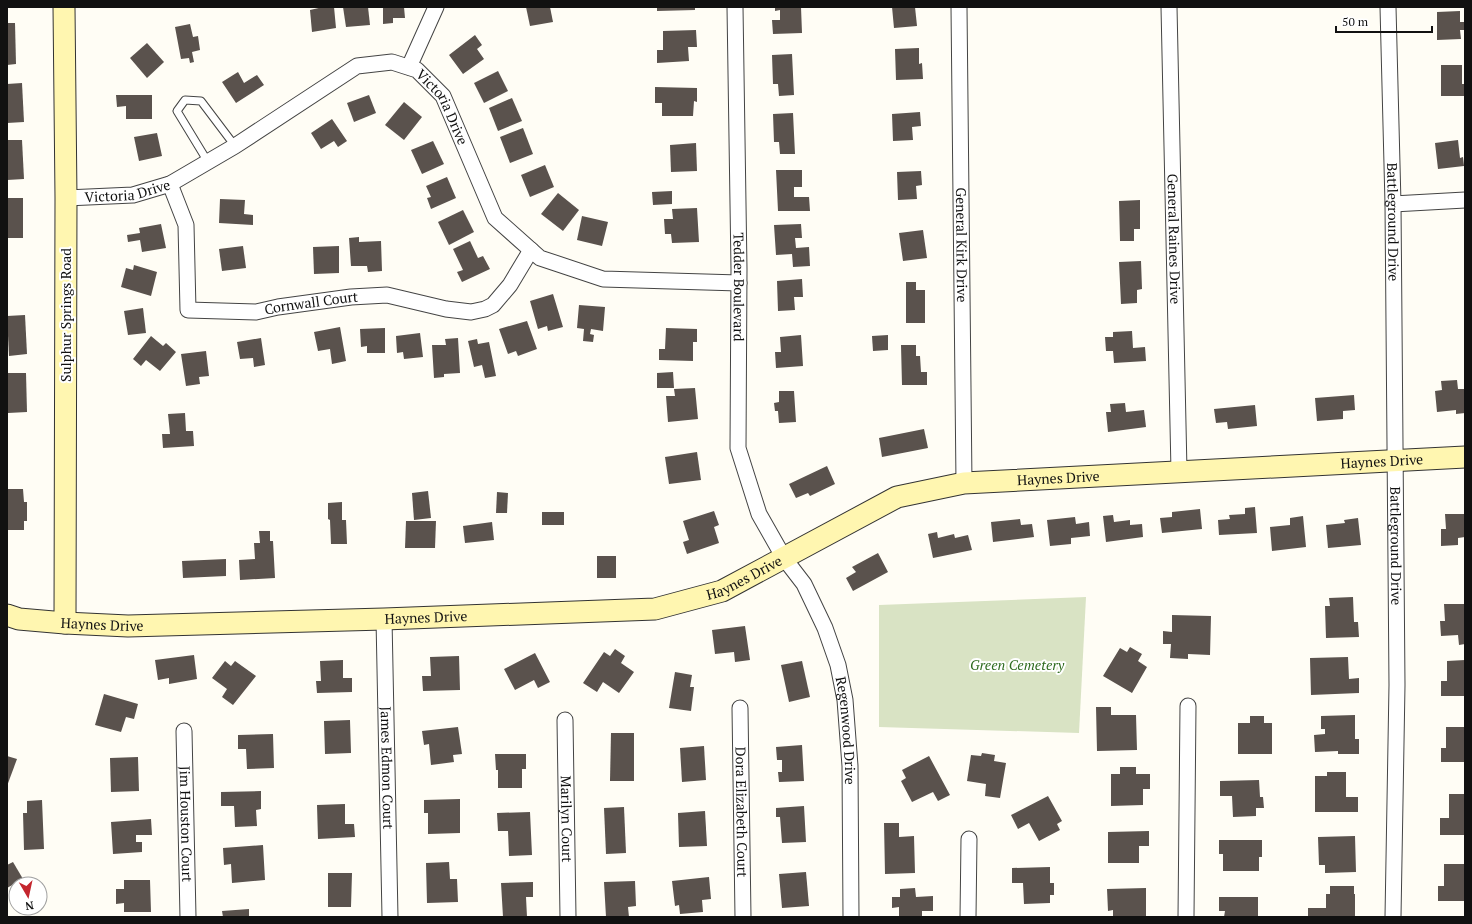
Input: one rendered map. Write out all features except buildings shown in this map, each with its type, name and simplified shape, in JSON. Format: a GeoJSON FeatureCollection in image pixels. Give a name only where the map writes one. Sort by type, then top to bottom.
{"type":"FeatureCollection","features":[{"type":"Feature","properties":{"kind":"street","name":"Sulphur Springs Road"},"geometry":{"type":"LineString","coordinates":[[64,7],[66,198],[64,623]]}},
{"type":"Feature","properties":{"kind":"street"},"geometry":{"type":"LineString","coordinates":[[408,67],[436,7]]}},
{"type":"Feature","properties":{"kind":"street","name":"Tedder Boulevard"},"geometry":{"type":"LineString","coordinates":[[735,7],[739,283],[738,448],[759,514],[784,558]]}},
{"type":"Feature","properties":{"kind":"street","name":"General Kirk Drive"},"geometry":{"type":"LineString","coordinates":[[959,7],[964,483]]}},
{"type":"Feature","properties":{"kind":"street","name":"General Raines Drive"},"geometry":{"type":"LineString","coordinates":[[1169,7],[1180,471]]}},
{"type":"Feature","properties":{"kind":"street","name":"Battleground Drive"},"geometry":{"type":"LineString","coordinates":[[1388,7],[1393,204],[1397,685],[1393,917]]}},
{"type":"Feature","properties":{"kind":"street","name":"Victoria Drive"},"geometry":{"type":"LineString","coordinates":[[66,198],[133,195],[170,184],[235,146],[357,66],[392,62],[417,70],[443,96],[494,218],[540,258],[603,279],[739,283]]}},
{"type":"Feature","properties":{"kind":"street","name":"Cornwall Court"},"geometry":{"type":"LineString","coordinates":[[170,184],[186,225],[188,310],[256,312],[278,307],[351,297],[387,295],[446,310],[471,312],[485,309],[493,305],[510,285],[531,250]]}},
{"type":"Feature","properties":{"kind":"street"},"geometry":{"type":"LineString","coordinates":[[1393,204],[1465,200]]}},
{"type":"Feature","properties":{"kind":"street","name":"Haynes Drive"},"geometry":{"type":"LineString","coordinates":[[7,615],[19,618],[64,623],[128,626],[384,620],[655,609],[722,591],[897,497],[964,483],[1465,457]]}},
{"type":"Feature","properties":{"kind":"street","name":"Regenwood Drive"},"geometry":{"type":"LineString","coordinates":[[784,558],[804,584],[825,628],[838,665],[845,700],[850,766],[851,917]]}},
{"type":"Feature","properties":{"kind":"street","name":"James Edmon Court"},"geometry":{"type":"LineString","coordinates":[[384,620],[390,917]]}},
{"type":"Feature","properties":{"kind":"street"},"geometry":{"type":"LineString","coordinates":[[1186,917],[1188,706]]}},
{"type":"Feature","properties":{"kind":"street","name":"Dora Elizabeth Court"},"geometry":{"type":"LineString","coordinates":[[740,708],[743,917]]}},
{"type":"Feature","properties":{"kind":"street","name":"Marilyn Court"},"geometry":{"type":"LineString","coordinates":[[565,720],[568,917]]}},
{"type":"Feature","properties":{"kind":"street","name":"Jim Houston Court"},"geometry":{"type":"LineString","coordinates":[[184,731],[188,917]]}},
{"type":"Feature","properties":{"kind":"street"},"geometry":{"type":"LineString","coordinates":[[968,917],[969,839]]}},
{"type":"Feature","properties":{"kind":"lane"},"geometry":{"type":"LineString","coordinates":[[208,162],[177,111],[185,100],[201,101],[235,146]]}},
{"type":"Feature","properties":{"kind":"green space","name":"Green Cemetery"},"geometry":{"type":"Polygon","coordinates":[[[1086,597],[1079,733],[879,727],[879,605],[1086,597]]]}}]}
